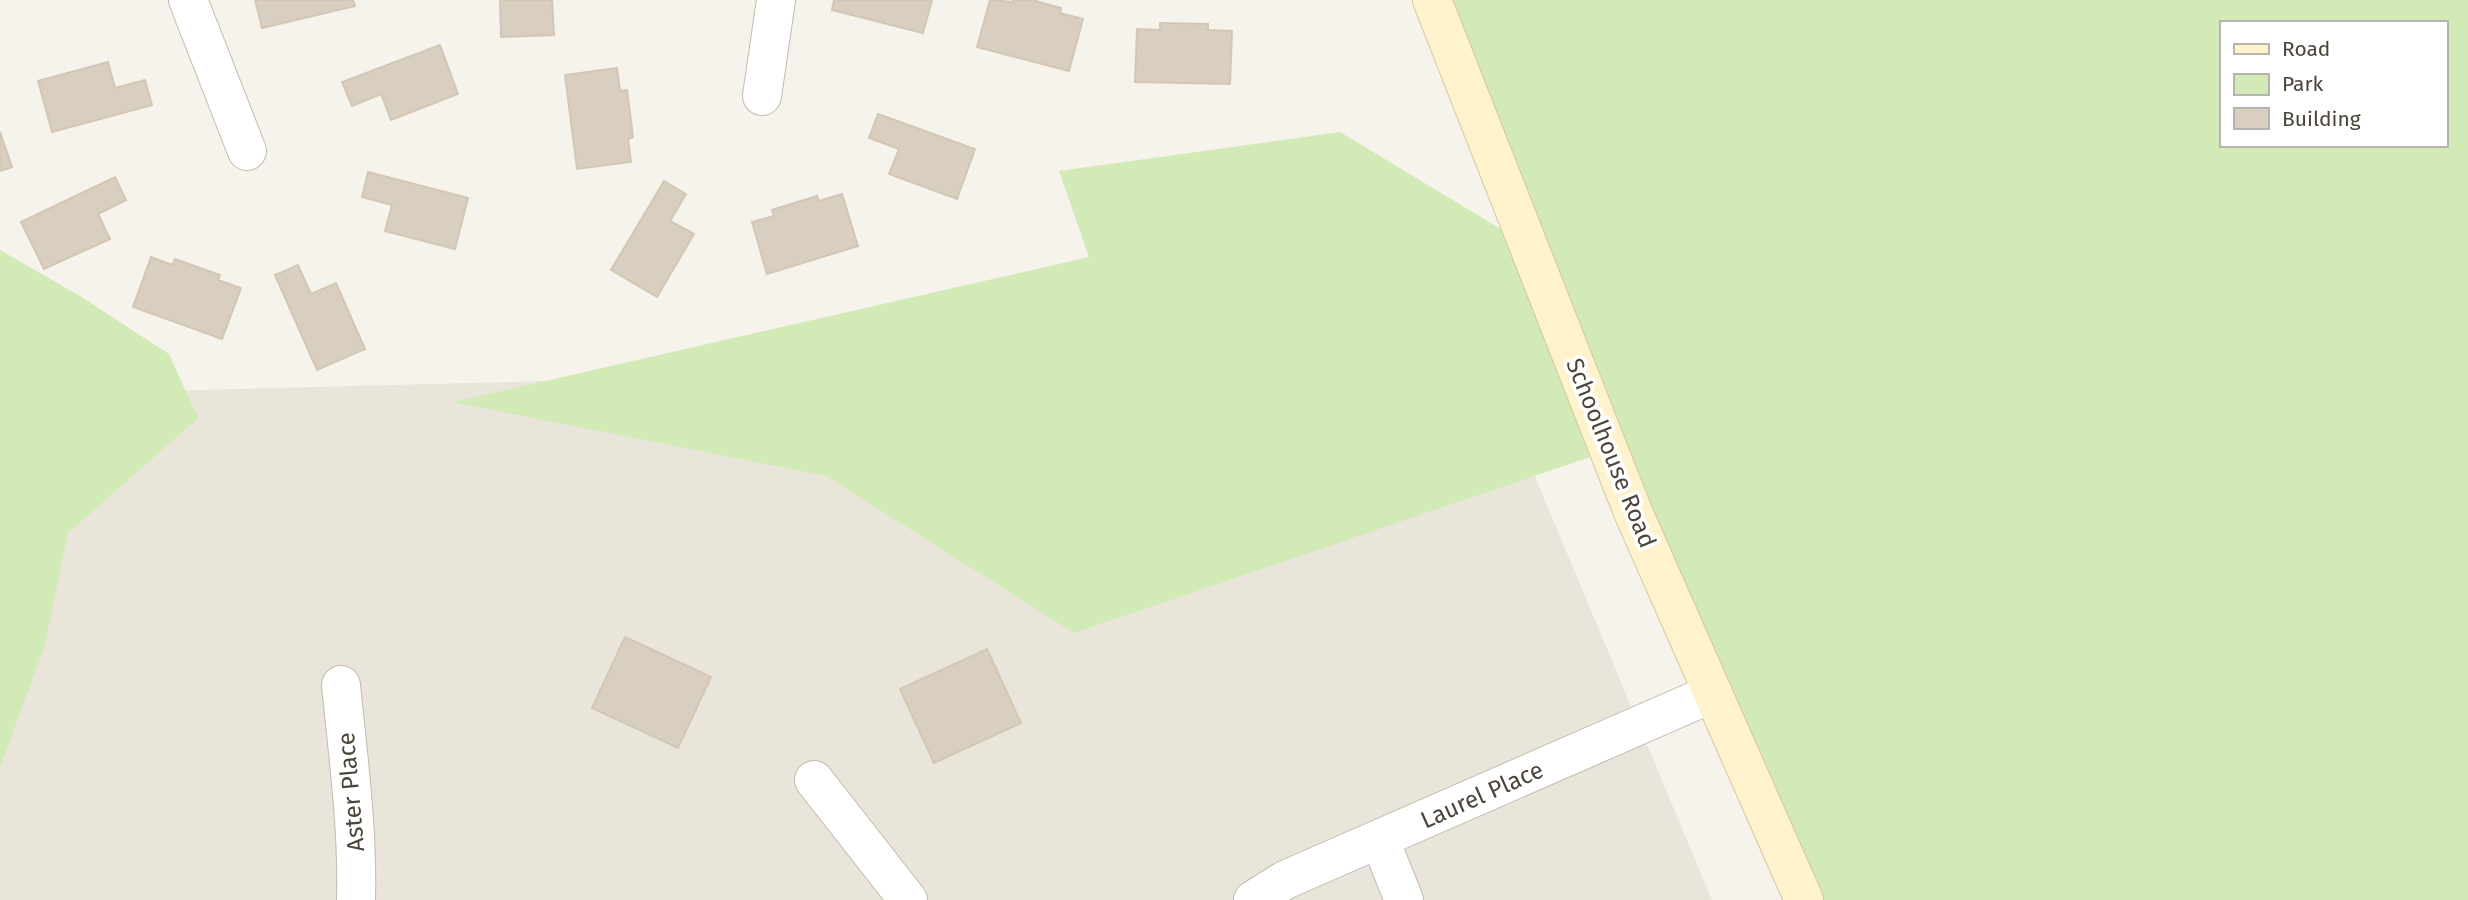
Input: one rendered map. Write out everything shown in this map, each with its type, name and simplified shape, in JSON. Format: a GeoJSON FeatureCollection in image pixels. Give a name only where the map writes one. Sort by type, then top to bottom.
{"type":"FeatureCollection","features":[{"type":"Feature","properties":{"kind":"street"},"geometry":{"type":"LineString","coordinates":[[188,0],[247,151]]}},
{"type":"Feature","properties":{"kind":"street"},"geometry":{"type":"LineString","coordinates":[[762,96],[776,0]]}},
{"type":"Feature","properties":{"kind":"street","name":"Schoolhouse Road"},"geometry":{"type":"LineString","coordinates":[[1432,0],[1633,512],[1804,900]]}},
{"type":"Feature","properties":{"kind":"street","name":"Aster Place"},"geometry":{"type":"LineString","coordinates":[[341,685],[352,794],[356,900]]}},
{"type":"Feature","properties":{"kind":"street","name":"Laurel Place"},"geometry":{"type":"LineString","coordinates":[[1253,900],[1285,880],[1713,693]]}},
{"type":"Feature","properties":{"kind":"street"},"geometry":{"type":"LineString","coordinates":[[814,780],[908,900]]}},
{"type":"Feature","properties":{"kind":"street"},"geometry":{"type":"LineString","coordinates":[[1380,840],[1404,900]]}},
{"type":"Feature","properties":{"kind":"shaded area"},"geometry":{"type":"Polygon","coordinates":[[[1485,357],[1712,900],[0,900],[0,395],[1485,357]]]}},
{"type":"Feature","properties":{"kind":"green space"},"geometry":{"type":"Polygon","coordinates":[[[1448,0],[2468,0],[2468,900],[1818,900],[1599,454],[1074,633],[826,476],[453,402],[1089,257],[1059,171],[1340,132],[1504,231],[1448,0]]]}},
{"type":"Feature","properties":{"kind":"green space"},"geometry":{"type":"Polygon","coordinates":[[[0,250],[80,296],[169,354],[198,418],[68,533],[44,648],[0,767],[0,250]]]}},
{"type":"Feature","properties":{"kind":"building"},"geometry":{"type":"Polygon","coordinates":[[[255,0],[353,0],[355,6],[262,28],[255,0]]]}},
{"type":"Feature","properties":{"kind":"building"},"geometry":{"type":"Polygon","coordinates":[[[500,0],[552,0],[554,35],[501,37],[500,0]]]}},
{"type":"Feature","properties":{"kind":"building"},"geometry":{"type":"Polygon","coordinates":[[[834,0],[932,0],[923,33],[832,10],[834,0]]]}},
{"type":"Feature","properties":{"kind":"building"},"geometry":{"type":"Polygon","coordinates":[[[990,0],[1032,0],[1061,8],[1060,13],[1083,19],[1069,71],[977,47],[990,0]]]}},
{"type":"Feature","properties":{"kind":"building"},"geometry":{"type":"Polygon","coordinates":[[[1160,23],[1208,24],[1208,30],[1232,31],[1230,84],[1135,82],[1137,29],[1160,30],[1160,23]]]}},
{"type":"Feature","properties":{"kind":"building"},"geometry":{"type":"Polygon","coordinates":[[[440,45],[458,94],[391,120],[381,94],[352,106],[342,82],[440,45]]]}},
{"type":"Feature","properties":{"kind":"building"},"geometry":{"type":"Polygon","coordinates":[[[108,62],[115,88],[145,80],[152,105],[52,132],[38,81],[108,62]]]}},
{"type":"Feature","properties":{"kind":"building"},"geometry":{"type":"Polygon","coordinates":[[[617,68],[620,91],[627,90],[633,137],[628,139],[631,162],[577,169],[565,75],[617,68]]]}},
{"type":"Feature","properties":{"kind":"building"},"geometry":{"type":"Polygon","coordinates":[[[878,114],[975,149],[957,199],[889,174],[899,149],[869,138],[878,114]]]}},
{"type":"Feature","properties":{"kind":"building"},"geometry":{"type":"Polygon","coordinates":[[[0,132],[12,167],[0,171],[0,132]]]}},
{"type":"Feature","properties":{"kind":"building"},"geometry":{"type":"Polygon","coordinates":[[[368,172],[468,198],[455,249],[385,231],[392,205],[362,197],[368,172]]]}},
{"type":"Feature","properties":{"kind":"building"},"geometry":{"type":"Polygon","coordinates":[[[115,177],[126,200],[98,214],[110,239],[44,269],[21,222],[115,177]]]}},
{"type":"Feature","properties":{"kind":"building"},"geometry":{"type":"Polygon","coordinates":[[[664,181],[686,194],[670,221],[694,234],[657,297],[611,270],[664,181]]]}},
{"type":"Feature","properties":{"kind":"building"},"geometry":{"type":"Polygon","coordinates":[[[842,194],[858,246],[767,274],[752,222],[774,216],[772,210],[817,196],[819,201],[842,194]]]}},
{"type":"Feature","properties":{"kind":"building"},"geometry":{"type":"Polygon","coordinates":[[[151,257],[172,265],[175,259],[220,275],[218,280],[241,288],[222,339],[133,307],[151,257]]]}},
{"type":"Feature","properties":{"kind":"building"},"geometry":{"type":"Polygon","coordinates":[[[298,265],[311,294],[336,283],[365,349],[317,370],[275,275],[298,265]]]}},
{"type":"Feature","properties":{"kind":"building"},"geometry":{"type":"Polygon","coordinates":[[[625,637],[711,677],[678,748],[592,708],[625,637]]]}},
{"type":"Feature","properties":{"kind":"building"},"geometry":{"type":"Polygon","coordinates":[[[987,649],[1021,723],[934,763],[900,689],[987,649]]]}}]}
